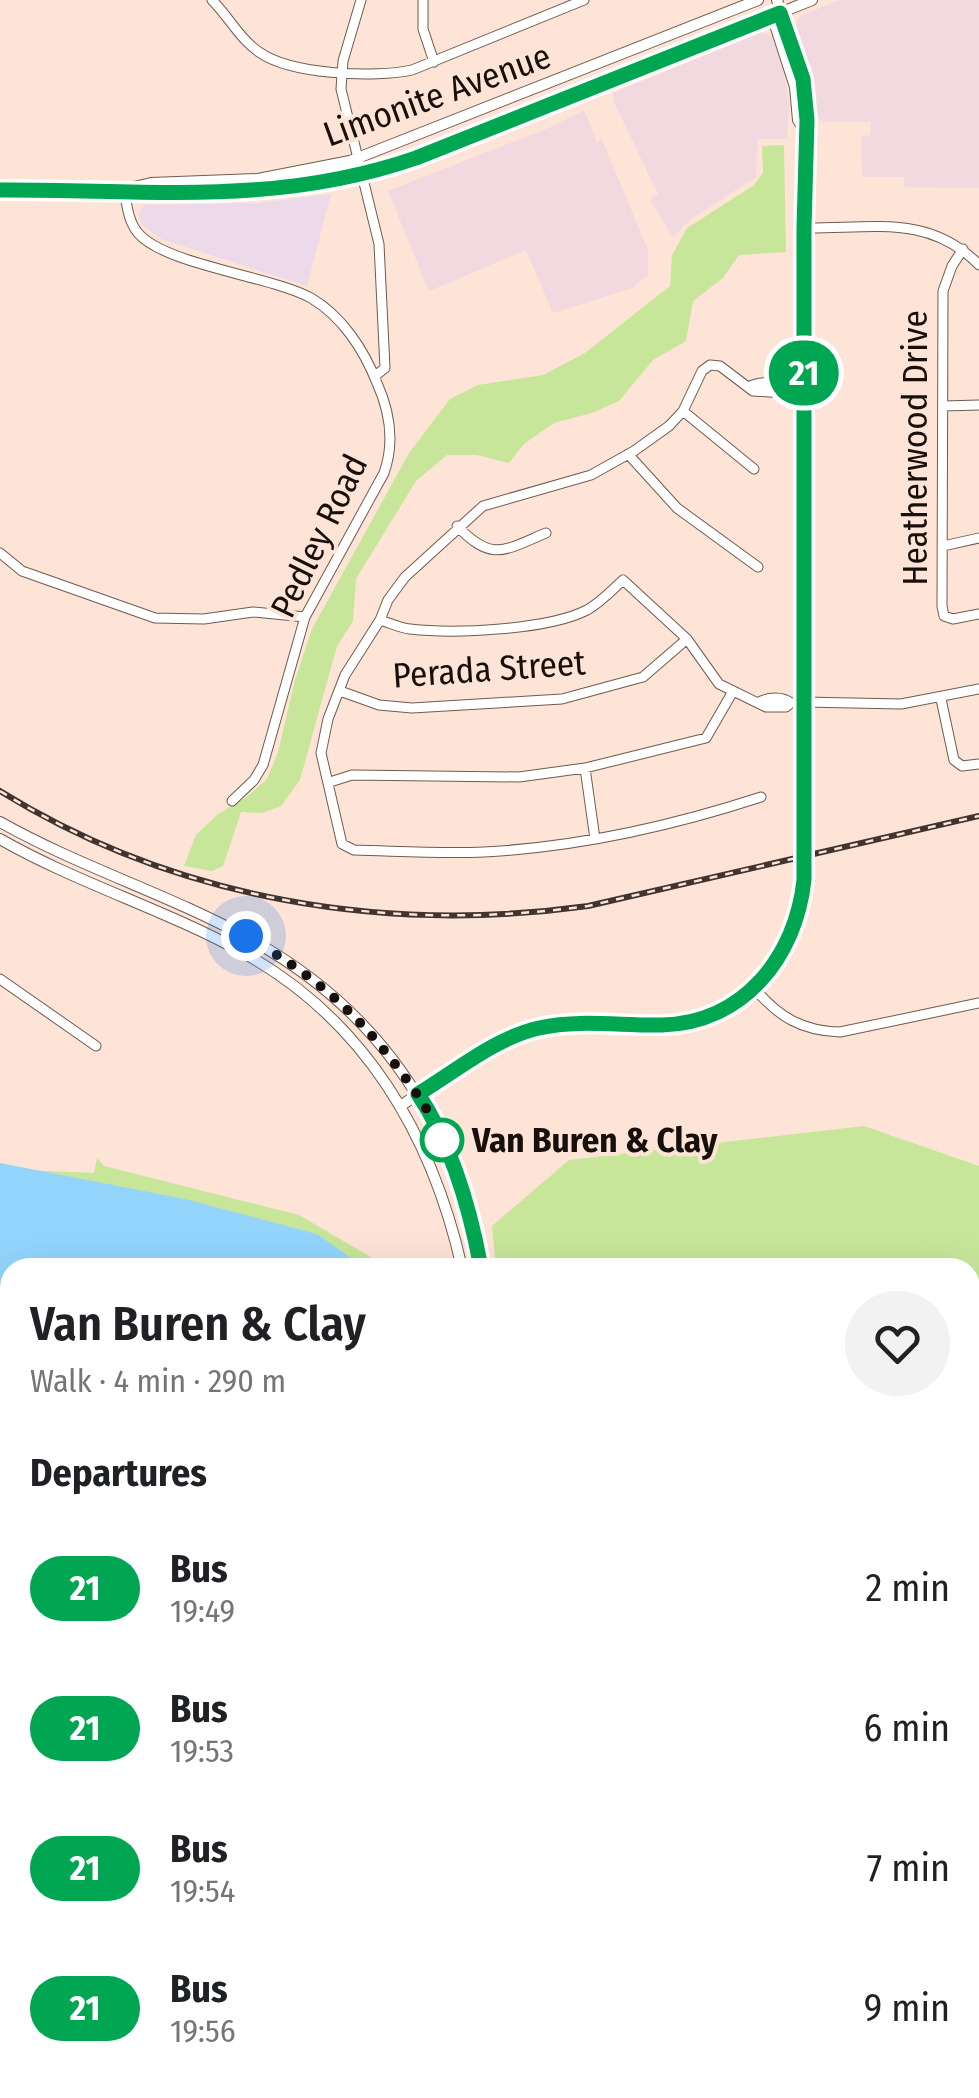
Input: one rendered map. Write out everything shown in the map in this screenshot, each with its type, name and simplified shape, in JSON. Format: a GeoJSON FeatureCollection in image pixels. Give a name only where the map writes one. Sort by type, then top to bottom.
{"type":"FeatureCollection","features":[{"type":"Feature","properties":{"kind":"main road","name":"Limonite Avenue"},"geometry":{"type":"LineString","coordinates":[[124,190],[151,183],[258,180],[360,158],[758,0]]}},
{"type":"Feature","properties":{"kind":"main road"},"geometry":{"type":"LineString","coordinates":[[402,1105],[523,1033],[563,1024],[673,1024],[710,1014],[755,989],[782,953],[802,896],[807,120],[803,79],[778,0]]}},
{"type":"Feature","properties":{"kind":"main road","name":"Limonite Avenue"},"geometry":{"type":"LineString","coordinates":[[0,190],[124,190],[162,195],[246,193],[364,176],[812,0]]}},
{"type":"Feature","properties":{"kind":"main road"},"geometry":{"type":"LineString","coordinates":[[590,89],[597,71],[670,40],[679,32]]}},
{"type":"Feature","properties":{"kind":"main road"},"geometry":{"type":"LineString","coordinates":[[0,822],[246,936],[335,996],[368,1028],[418,1094],[463,1193],[479,1258]]}},
{"type":"Feature","properties":{"kind":"main road"},"geometry":{"type":"LineString","coordinates":[[0,839],[242,952],[289,981],[335,1021],[402,1105],[440,1193],[459,1258]]}},
{"type":"Feature","properties":{"kind":"street"},"geometry":{"type":"LineString","coordinates":[[212,0],[242,37],[262,54],[285,64],[390,75],[434,62],[584,0]]}},
{"type":"Feature","properties":{"kind":"street"},"geometry":{"type":"LineString","coordinates":[[361,0],[341,71],[344,106],[380,244],[385,368],[375,376]]}},
{"type":"Feature","properties":{"kind":"street"},"geometry":{"type":"LineString","coordinates":[[423,0],[423,28],[434,62]]}},
{"type":"Feature","properties":{"kind":"street","name":"Pedley Road"},"geometry":{"type":"LineString","coordinates":[[124,190],[128,214],[146,241],[174,254],[309,297],[343,326],[375,376],[388,414],[390,455],[384,473],[306,617],[263,765],[232,801]]}},
{"type":"Feature","properties":{"kind":"street"},"geometry":{"type":"LineString","coordinates":[[804,228],[916,229],[942,236],[979,265]]}},
{"type":"Feature","properties":{"kind":"street","name":"Heatherwood Drive"},"geometry":{"type":"LineString","coordinates":[[963,249],[943,291],[944,616],[952,619],[979,614]]}},
{"type":"Feature","properties":{"kind":"street"},"geometry":{"type":"LineString","coordinates":[[762,797],[686,821],[594,839],[484,852],[354,850],[342,844],[321,752],[328,719],[345,676],[388,600],[405,577],[483,506],[591,475],[628,454],[670,426],[683,411],[702,371],[710,365],[720,366],[753,392],[804,388]]}},
{"type":"Feature","properties":{"kind":"street"},"geometry":{"type":"LineString","coordinates":[[943,406],[979,405]]}},
{"type":"Feature","properties":{"kind":"street"},"geometry":{"type":"LineString","coordinates":[[683,411],[754,469]]}},
{"type":"Feature","properties":{"kind":"street"},"geometry":{"type":"LineString","coordinates":[[628,454],[677,508],[758,568]]}},
{"type":"Feature","properties":{"kind":"street"},"geometry":{"type":"LineString","coordinates":[[457,526],[478,548],[489,550],[516,546],[546,533]]}},
{"type":"Feature","properties":{"kind":"street"},"geometry":{"type":"LineString","coordinates":[[943,546],[979,538]]}},
{"type":"Feature","properties":{"kind":"street"},"geometry":{"type":"LineString","coordinates":[[2,559],[22,571],[155,618],[204,620],[252,612],[306,617]]}},
{"type":"Feature","properties":{"kind":"street"},"geometry":{"type":"LineString","coordinates":[[380,620],[406,629],[464,631],[550,621],[585,611],[623,580],[687,639],[706,670],[732,692],[766,707],[804,702],[901,704],[979,689]]}},
{"type":"Feature","properties":{"kind":"street","name":"Perada Street"},"geometry":{"type":"LineString","coordinates":[[340,691],[379,705],[412,708],[562,699],[643,677],[687,639]]}},
{"type":"Feature","properties":{"kind":"street"},"geometry":{"type":"LineString","coordinates":[[330,782],[352,775],[519,778],[585,768],[706,738],[732,692]]}},
{"type":"Feature","properties":{"kind":"street"},"geometry":{"type":"LineString","coordinates":[[941,699],[954,760],[962,766],[979,764]]}},
{"type":"Feature","properties":{"kind":"street"},"geometry":{"type":"LineString","coordinates":[[585,768],[594,839]]}},
{"type":"Feature","properties":{"kind":"street"},"geometry":{"type":"LineString","coordinates":[[0,979],[96,1046]]}},
{"type":"Feature","properties":{"kind":"street"},"geometry":{"type":"LineString","coordinates":[[755,989],[788,1021],[824,1032],[979,1003]]}},
{"type":"Feature","properties":{"kind":"shaded area"},"geometry":{"type":"Polygon","coordinates":[[[840,0],[979,0],[979,188],[905,187],[904,177],[862,177],[861,135],[870,136],[871,122],[823,122],[814,113],[808,62],[795,26],[800,16],[840,0]]]}},
{"type":"Feature","properties":{"kind":"shaded area"},"geometry":{"type":"Polygon","coordinates":[[[760,33],[773,36],[781,60],[789,102],[787,139],[758,139],[756,177],[691,219],[673,237],[650,200],[658,194],[613,93],[760,33]]]}},
{"type":"Feature","properties":{"kind":"shaded area"},"geometry":{"type":"Polygon","coordinates":[[[584,110],[597,142],[602,140],[648,250],[648,275],[632,288],[553,313],[526,250],[429,291],[388,191],[551,127],[584,110]]]}},
{"type":"Feature","properties":{"kind":"shaded area"},"geometry":{"type":"Polygon","coordinates":[[[331,194],[307,286],[161,239],[142,225],[138,214],[144,205],[261,203],[331,194]]]}},
{"type":"Feature","properties":{"kind":"green space"},"geometry":{"type":"Polygon","coordinates":[[[784,145],[786,252],[739,255],[723,278],[693,301],[686,341],[653,360],[619,401],[554,423],[524,444],[509,463],[477,455],[447,455],[416,481],[356,579],[353,621],[337,646],[300,780],[281,806],[262,813],[241,812],[223,866],[212,871],[184,866],[196,835],[267,779],[312,629],[409,453],[450,399],[478,385],[543,375],[585,353],[670,286],[672,255],[687,228],[753,186],[763,173],[762,146],[784,145]]]}},
{"type":"Feature","properties":{"kind":"green space"},"geometry":{"type":"Polygon","coordinates":[[[864,1126],[979,1166],[979,1258],[495,1258],[492,1226],[569,1160],[864,1126]]]}},
{"type":"Feature","properties":{"kind":"green space"},"geometry":{"type":"Polygon","coordinates":[[[97,1158],[104,1166],[299,1215],[373,1258],[0,1258],[0,1169],[94,1173],[97,1158]]]}},
{"type":"Feature","properties":{"kind":"water"},"geometry":{"type":"Polygon","coordinates":[[[0,1163],[185,1199],[317,1234],[351,1258],[0,1258],[0,1163]]]}},
{"type":"Feature","properties":{"kind":"railway"},"geometry":{"type":"LineString","coordinates":[[0,791],[67,828],[138,859],[210,883],[284,900],[359,911],[435,915],[512,914],[588,906],[979,816]]}},
{"type":"Feature","properties":{"kind":"bus line","name":"21"},"geometry":{"type":"LineString","coordinates":[[0,190],[218,194],[261,192],[364,176],[780,13],[786,24],[803,79],[807,120],[804,880],[799,911],[782,953],[763,980],[749,994],[710,1014],[664,1025],[563,1024],[538,1028],[496,1046],[418,1094],[463,1193],[479,1258]]}},
{"type":"Feature","properties":{"kind":"place","name":"Van Buren & Clay"},"geometry":{"type":"Point","coordinates":[442,1140]}},
{"type":"Feature","properties":{"kind":"route"},"geometry":{"type":"LineString","coordinates":[[246,936],[294,965],[368,1028],[426,1106],[442,1140]]}}]}
